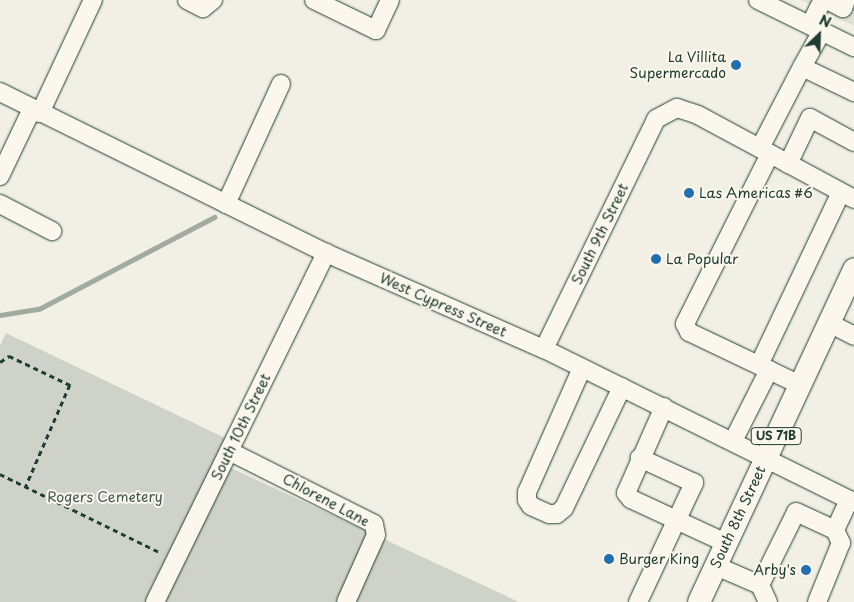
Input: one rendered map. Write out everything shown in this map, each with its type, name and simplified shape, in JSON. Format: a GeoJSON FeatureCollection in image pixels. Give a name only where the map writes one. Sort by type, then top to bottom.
{"type":"FeatureCollection","features":[{"type":"Feature","properties":{"kind":"main road","name":"South 8th Street"},"geometry":{"type":"LineString","coordinates":[[699,602],[854,269]]}},
{"type":"Feature","properties":{"kind":"street"},"geometry":{"type":"LineString","coordinates":[[0,176],[93,0]]}},
{"type":"Feature","properties":{"kind":"street"},"geometry":{"type":"LineString","coordinates":[[187,0],[203,8],[213,0]]}},
{"type":"Feature","properties":{"kind":"street"},"geometry":{"type":"LineString","coordinates":[[314,0],[376,30],[390,0]]}},
{"type":"Feature","properties":{"kind":"street"},"geometry":{"type":"LineString","coordinates":[[758,0],[854,47]]}},
{"type":"Feature","properties":{"kind":"street"},"geometry":{"type":"LineString","coordinates":[[800,385],[689,332],[685,324],[802,67],[816,28],[823,0]]}},
{"type":"Feature","properties":{"kind":"street"},"geometry":{"type":"LineString","coordinates":[[827,0],[842,8],[846,0]]}},
{"type":"Feature","properties":{"kind":"street"},"geometry":{"type":"LineString","coordinates":[[802,67],[854,92]]}},
{"type":"Feature","properties":{"kind":"street"},"geometry":{"type":"LineString","coordinates":[[226,204],[281,84]]}},
{"type":"Feature","properties":{"kind":"street","name":"West Cypress Street"},"geometry":{"type":"LineString","coordinates":[[0,92],[326,253],[544,349],[852,501]]}},
{"type":"Feature","properties":{"kind":"street","name":"South 9th Street"},"geometry":{"type":"LineString","coordinates":[[544,349],[656,119],[677,108],[698,115],[765,151]]}},
{"type":"Feature","properties":{"kind":"street"},"geometry":{"type":"LineString","coordinates":[[788,164],[810,118],[854,142]]}},
{"type":"Feature","properties":{"kind":"street"},"geometry":{"type":"LineString","coordinates":[[733,441],[764,367],[849,192],[788,164],[765,151]]}},
{"type":"Feature","properties":{"kind":"street"},"geometry":{"type":"LineString","coordinates":[[0,204],[52,231]]}},
{"type":"Feature","properties":{"kind":"street","name":"South 10th Street"},"geometry":{"type":"LineString","coordinates":[[156,602],[326,253]]}},
{"type":"Feature","properties":{"kind":"street"},"geometry":{"type":"LineString","coordinates":[[829,323],[854,336]]}},
{"type":"Feature","properties":{"kind":"street"},"geometry":{"type":"LineString","coordinates":[[582,368],[527,492],[527,500],[531,506],[549,514],[557,514],[564,508],[622,387]]}},
{"type":"Feature","properties":{"kind":"street"},"geometry":{"type":"LineString","coordinates":[[664,407],[626,493],[631,499],[726,543]]}},
{"type":"Feature","properties":{"kind":"street","name":"Chlorene Lane"},"geometry":{"type":"LineString","coordinates":[[229,451],[374,524],[376,535],[346,602]]}},
{"type":"Feature","properties":{"kind":"street"},"geometry":{"type":"LineString","coordinates":[[638,602],[694,483],[640,458]]}},
{"type":"Feature","properties":{"kind":"street"},"geometry":{"type":"LineString","coordinates":[[835,530],[852,501]]}},
{"type":"Feature","properties":{"kind":"street"},"geometry":{"type":"LineString","coordinates":[[760,585],[796,512],[835,530],[841,542],[817,602]]}},
{"type":"Feature","properties":{"kind":"street"},"geometry":{"type":"LineString","coordinates":[[716,566],[760,585],[768,602]]}},
{"type":"Feature","properties":{"kind":"path"},"geometry":{"type":"LineString","coordinates":[[0,362],[9,356],[70,386],[26,486]]}},
{"type":"Feature","properties":{"kind":"path"},"geometry":{"type":"LineString","coordinates":[[0,474],[176,560]]}},
{"type":"Feature","properties":{"kind":"shaded area"},"geometry":{"type":"Polygon","coordinates":[[[801,0],[854,0],[854,26],[801,0]]]}},
{"type":"Feature","properties":{"kind":"green space","name":"Rogers Cemetery"},"geometry":{"type":"Polygon","coordinates":[[[6,333],[225,438],[216,461],[519,602],[0,602],[0,346],[6,333]]]}},
{"type":"Feature","properties":{"kind":"waterway"},"geometry":{"type":"LineString","coordinates":[[0,315],[39,309],[214,217]]}},
{"type":"Feature","properties":{"kind":"place","name":"La Villita Supermercado"},"geometry":{"type":"Point","coordinates":[736,65]}},
{"type":"Feature","properties":{"kind":"place","name":"Las Americas #6"},"geometry":{"type":"Point","coordinates":[689,193]}},
{"type":"Feature","properties":{"kind":"place","name":"La Popular"},"geometry":{"type":"Point","coordinates":[656,259]}},
{"type":"Feature","properties":{"kind":"place","name":"Burger King"},"geometry":{"type":"Point","coordinates":[609,559]}},
{"type":"Feature","properties":{"kind":"place","name":"Arby's"},"geometry":{"type":"Point","coordinates":[806,570]}}]}
